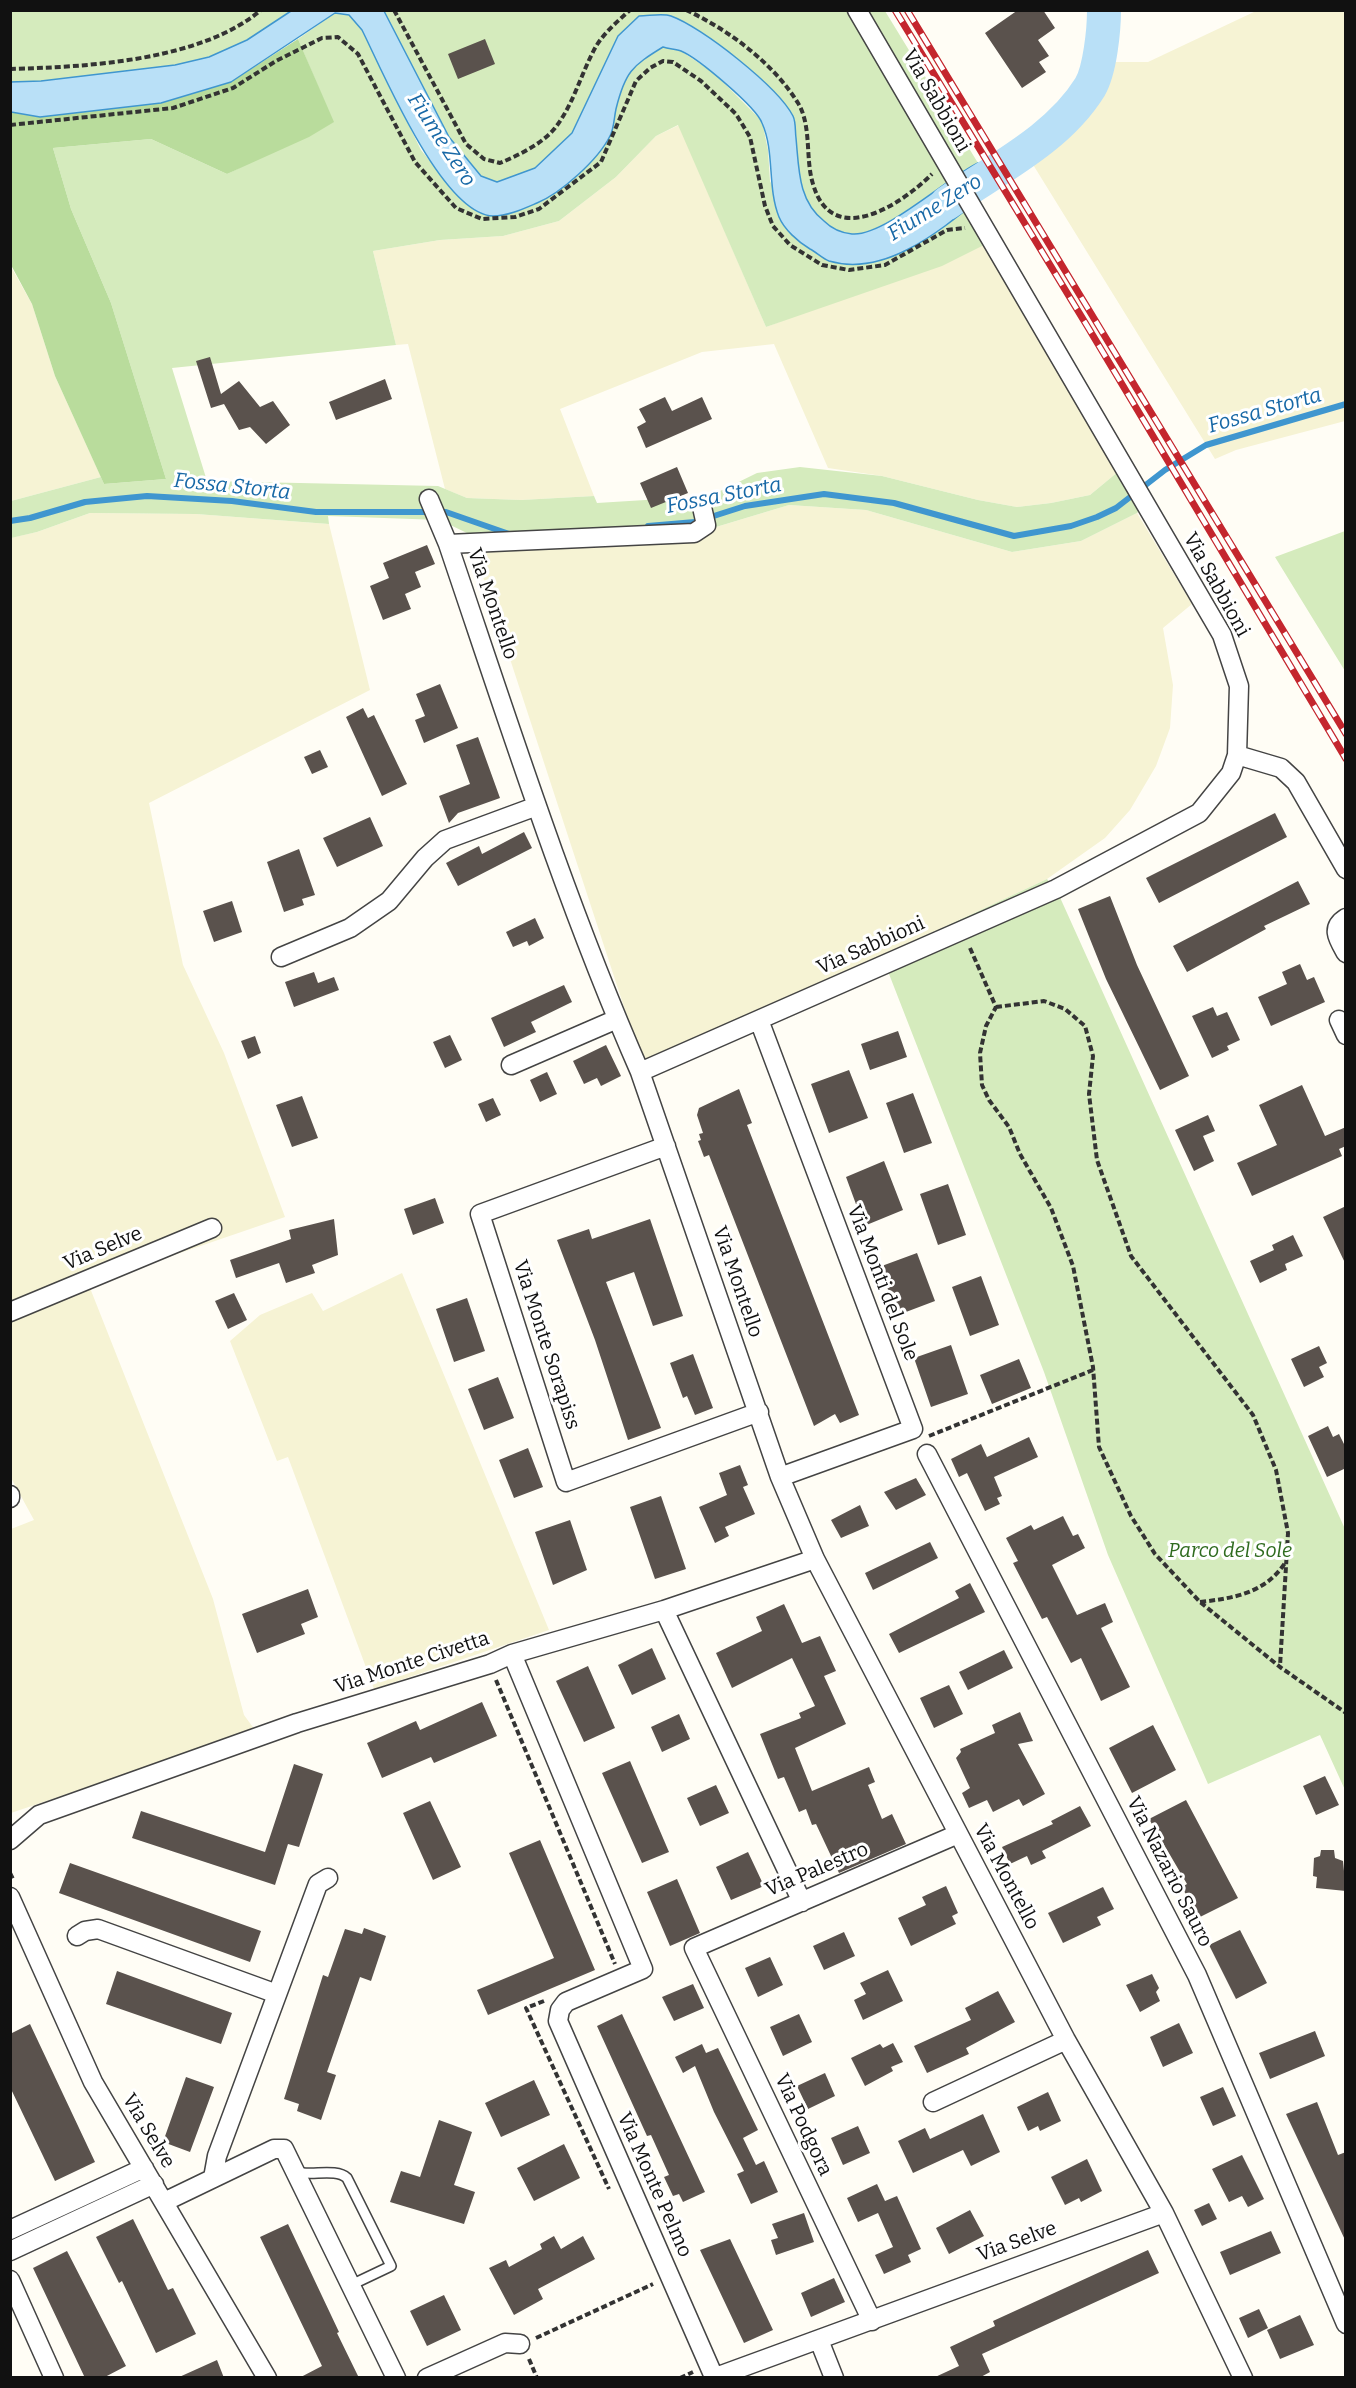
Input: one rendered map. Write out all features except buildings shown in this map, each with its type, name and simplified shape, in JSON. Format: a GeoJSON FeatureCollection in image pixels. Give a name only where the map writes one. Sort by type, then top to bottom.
{"type":"FeatureCollection","features":[{"type":"Feature","properties":{"kind":"street","name":"Via Sabbioni"},"geometry":{"type":"LineString","coordinates":[[640,1072],[1056,889],[1199,813],[1231,773],[1237,755],[1239,686],[1222,635],[857,10]]}},
{"type":"Feature","properties":{"kind":"street"},"geometry":{"type":"LineString","coordinates":[[430,500],[448,543]]}},
{"type":"Feature","properties":{"kind":"street","name":"Via Montello"},"geometry":{"type":"LineString","coordinates":[[704,516],[694,533],[448,543],[537,806],[617,1019],[640,1072],[780,1477],[815,1559],[1066,2040],[1164,2213]]}},
{"type":"Feature","properties":{"kind":"street"},"geometry":{"type":"LineString","coordinates":[[1237,755],[1267,763],[1288,774],[1302,792],[1346,869]]}},
{"type":"Feature","properties":{"kind":"street"},"geometry":{"type":"LineString","coordinates":[[281,957],[350,928],[382,906],[445,840],[537,806]]}},
{"type":"Feature","properties":{"kind":"street"},"geometry":{"type":"LineString","coordinates":[[1346,918],[1337,926],[1335,933],[1346,952]]}},
{"type":"Feature","properties":{"kind":"street"},"geometry":{"type":"LineString","coordinates":[[511,1065],[617,1019]]}},
{"type":"Feature","properties":{"kind":"street","name":"Via Monti del Sole"},"geometry":{"type":"LineString","coordinates":[[759,1020],[913,1429],[780,1477]]}},
{"type":"Feature","properties":{"kind":"street","name":"Via Monte Sorapiss"},"geometry":{"type":"LineString","coordinates":[[666,1146],[480,1214],[566,1482],[759,1412]]}},
{"type":"Feature","properties":{"kind":"street","name":"Via Selve"},"geometry":{"type":"LineString","coordinates":[[10,1312],[212,1228]]}},
{"type":"Feature","properties":{"kind":"street","name":"Via Nazario Sauro"},"geometry":{"type":"LineString","coordinates":[[923,1447],[1197,1975],[1346,2324]]}},
{"type":"Feature","properties":{"kind":"street"},"geometry":{"type":"LineString","coordinates":[[512,1654],[664,1611],[815,1559]]}},
{"type":"Feature","properties":{"kind":"street"},"geometry":{"type":"LineString","coordinates":[[664,1611],[802,1902]]}},
{"type":"Feature","properties":{"kind":"street","name":"Via Monte Civetta"},"geometry":{"type":"LineString","coordinates":[[10,1840],[39,1815],[297,1723],[490,1664],[512,1654],[643,1969],[553,2005]]}},
{"type":"Feature","properties":{"kind":"street","name":"Via Palestro"},"geometry":{"type":"LineString","coordinates":[[694,1948],[958,1834]]}},
{"type":"Feature","properties":{"kind":"street"},"geometry":{"type":"LineString","coordinates":[[213,2178],[217,2156],[318,1884],[328,1878]]}},
{"type":"Feature","properties":{"kind":"street","name":"Via Selve"},"geometry":{"type":"LineString","coordinates":[[10,1897],[93,2082],[267,2378]]}},
{"type":"Feature","properties":{"kind":"street"},"geometry":{"type":"LineString","coordinates":[[77,1936],[85,1931],[98,1929],[277,1994]]}},
{"type":"Feature","properties":{"kind":"street","name":"Via Podgora"},"geometry":{"type":"LineString","coordinates":[[694,1948],[872,2321]]}},
{"type":"Feature","properties":{"kind":"street","name":"Via Monte Pelmo"},"geometry":{"type":"LineString","coordinates":[[553,2005],[560,2026],[713,2377]]}},
{"type":"Feature","properties":{"kind":"street"},"geometry":{"type":"LineString","coordinates":[[933,2102],[1066,2040]]}},
{"type":"Feature","properties":{"kind":"street"},"geometry":{"type":"LineString","coordinates":[[164,2202],[278,2148],[286,2151],[396,2378]]}},
{"type":"Feature","properties":{"kind":"street"},"geometry":{"type":"LineString","coordinates":[[10,2230],[144,2168]]}},
{"type":"Feature","properties":{"kind":"street"},"geometry":{"type":"LineString","coordinates":[[10,2250],[154,2184]]}},
{"type":"Feature","properties":{"kind":"street"},"geometry":{"type":"LineString","coordinates":[[1164,2213],[1243,2378]]}},
{"type":"Feature","properties":{"kind":"street","name":"Via Selve"},"geometry":{"type":"LineString","coordinates":[[713,2377],[1164,2213]]}},
{"type":"Feature","properties":{"kind":"street"},"geometry":{"type":"LineString","coordinates":[[10,2280],[54,2378]]}},
{"type":"Feature","properties":{"kind":"street"},"geometry":{"type":"LineString","coordinates":[[819,2340],[834,2378]]}},
{"type":"Feature","properties":{"kind":"street"},"geometry":{"type":"LineString","coordinates":[[427,2378],[506,2343],[520,2344]]}},
{"type":"Feature","properties":{"kind":"lane"},"geometry":{"type":"LineString","coordinates":[[297,2172],[310,2175],[338,2173],[347,2178],[391,2266],[351,2284]]}},
{"type":"Feature","properties":{"kind":"path"},"geometry":{"type":"LineString","coordinates":[[10,69],[60,68],[133,60],[200,43],[225,33],[261,10]]}},
{"type":"Feature","properties":{"kind":"path"},"geometry":{"type":"LineString","coordinates":[[394,10],[441,102],[466,144],[484,159],[500,163],[523,153],[554,129],[572,99],[593,51],[606,32],[630,10]]}},
{"type":"Feature","properties":{"kind":"path"},"geometry":{"type":"LineString","coordinates":[[686,10],[733,37],[773,73],[799,105],[810,154],[813,184],[828,212],[848,220],[868,218],[948,166]]}},
{"type":"Feature","properties":{"kind":"path"},"geometry":{"type":"LineString","coordinates":[[10,125],[173,108],[233,88],[276,61],[322,38],[338,38],[358,54],[415,162],[456,208],[482,219],[515,217],[539,209],[601,162],[636,81],[650,68],[663,62],[673,62],[701,81],[736,114],[750,137],[765,206],[773,226],[790,245],[822,266],[849,270],[885,265],[947,230],[960,230],[977,215]]}},
{"type":"Feature","properties":{"kind":"path"},"geometry":{"type":"LineString","coordinates":[[970,948],[996,1007]]}},
{"type":"Feature","properties":{"kind":"path"},"geometry":{"type":"LineString","coordinates":[[996,1007],[1044,1001],[1065,1009],[1085,1026],[1093,1056],[1089,1094],[1097,1160],[1131,1256],[1253,1415],[1276,1470],[1288,1533],[1280,1667]]}},
{"type":"Feature","properties":{"kind":"path"},"geometry":{"type":"LineString","coordinates":[[996,1007],[986,1026],[980,1053],[982,1086],[989,1100],[1009,1127],[1020,1154],[1051,1208],[1073,1266],[1094,1370],[1100,1447],[1131,1516],[1155,1554],[1200,1602],[1280,1667],[1346,1713]]}},
{"type":"Feature","properties":{"kind":"path"},"geometry":{"type":"LineString","coordinates":[[923,1447],[1094,1370]]}},
{"type":"Feature","properties":{"kind":"path"},"geometry":{"type":"LineString","coordinates":[[1200,1602],[1242,1595],[1261,1588],[1276,1576],[1286,1562]]}},
{"type":"Feature","properties":{"kind":"path"},"geometry":{"type":"LineString","coordinates":[[490,1664],[618,1972]]}},
{"type":"Feature","properties":{"kind":"path"},"geometry":{"type":"LineString","coordinates":[[553,2005],[526,2008],[614,2199]]}},
{"type":"Feature","properties":{"kind":"path"},"geometry":{"type":"LineString","coordinates":[[648,2274],[657,2294]]}},
{"type":"Feature","properties":{"kind":"path"},"geometry":{"type":"LineString","coordinates":[[520,2344],[653,2284]]}},
{"type":"Feature","properties":{"kind":"path"},"geometry":{"type":"LineString","coordinates":[[689,2362],[693,2372]]}},
{"type":"Feature","properties":{"kind":"shaded area"},"geometry":{"type":"Polygon","coordinates":[[[1256,11],[1345,11],[1345,421],[1236,450],[1215,459],[1032,163],[1062,142],[1102,95],[1115,62],[1148,62],[1256,11]]]}},
{"type":"Feature","properties":{"kind":"shaded area"},"geometry":{"type":"Polygon","coordinates":[[[679,125],[766,327],[994,240],[1125,466],[1090,495],[1017,507],[978,500],[882,476],[828,468],[774,344],[702,352],[560,409],[594,496],[521,500],[467,498],[445,489],[408,344],[396,345],[373,251],[440,240],[503,236],[559,221],[616,177],[656,136],[679,125]]]}},
{"type":"Feature","properties":{"kind":"shaded area"},"geometry":{"type":"Polygon","coordinates":[[[10,265],[32,304],[55,376],[101,477],[11,501],[10,265]]]}},
{"type":"Feature","properties":{"kind":"shaded area"},"geometry":{"type":"Polygon","coordinates":[[[789,505],[866,510],[1012,552],[1081,541],[1137,513],[1192,604],[1163,628],[1173,685],[1170,728],[1156,766],[1130,810],[1105,838],[1047,879],[667,1056],[645,1071],[473,546],[703,534],[716,527],[789,505]]]}},
{"type":"Feature","properties":{"kind":"shaded area"},"geometry":{"type":"Polygon","coordinates":[[[90,513],[196,514],[329,524],[370,690],[149,803],[183,965],[224,1053],[285,1217],[110,1277],[90,1288],[213,1599],[244,1715],[255,1730],[11,1813],[11,1529],[34,1520],[10,1476],[10,538],[37,532],[90,513]]]}},
{"type":"Feature","properties":{"kind":"shaded area"},"geometry":{"type":"Polygon","coordinates":[[[402,1273],[549,1630],[374,1689],[288,1457],[277,1461],[230,1341],[260,1315],[312,1293],[323,1311],[402,1273]]]}},
{"type":"Feature","properties":{"kind":"green space"},"geometry":{"type":"Polygon","coordinates":[[[10,11],[291,11],[247,40],[209,57],[175,65],[41,81],[11,82],[10,11]]]}},
{"type":"Feature","properties":{"kind":"green space"},"geometry":{"type":"Polygon","coordinates":[[[384,11],[885,11],[978,163],[881,226],[853,234],[837,230],[815,214],[809,204],[799,173],[795,121],[785,104],[738,59],[701,32],[671,16],[660,15],[640,16],[618,36],[572,133],[535,168],[497,182],[481,176],[449,137],[384,11]]]}},
{"type":"Feature","properties":{"kind":"green space"},"geometry":{"type":"Polygon","coordinates":[[[335,13],[349,15],[362,30],[421,150],[463,202],[610,136],[621,88],[635,64],[663,47],[681,51],[714,73],[762,121],[768,150],[770,181],[799,242],[828,261],[865,264],[902,252],[940,229],[972,205],[994,240],[942,266],[766,327],[678,125],[656,136],[616,177],[559,221],[503,236],[440,240],[373,251],[396,345],[172,368],[207,481],[438,486],[467,498],[521,500],[594,496],[597,503],[710,496],[757,473],[800,467],[882,476],[978,500],[1017,507],[1090,495],[1125,466],[1147,503],[1137,513],[1081,541],[1012,552],[866,510],[789,505],[716,527],[703,534],[469,534],[440,520],[328,516],[329,524],[196,514],[90,513],[37,532],[11,538],[11,501],[101,477],[104,484],[166,479],[111,303],[71,209],[53,148],[151,139],[227,174],[333,122],[298,39],[335,13]]]}},
{"type":"Feature","properties":{"kind":"green space"},"geometry":{"type":"Polygon","coordinates":[[[298,39],[334,122],[309,137],[227,174],[151,139],[53,148],[71,209],[111,303],[166,479],[104,484],[55,376],[32,304],[11,265],[10,112],[40,117],[161,103],[231,82],[298,39]]]}},
{"type":"Feature","properties":{"kind":"green space"},"geometry":{"type":"Polygon","coordinates":[[[1346,531],[1345,671],[1275,557],[1346,531]]]}},
{"type":"Feature","properties":{"kind":"green space","name":"Parco del Sole"},"geometry":{"type":"Polygon","coordinates":[[[1047,879],[1058,893],[1345,1529],[1345,1790],[1320,1735],[1208,1784],[1108,1555],[1044,1372],[882,956],[1047,879]]]}},
{"type":"Feature","properties":{"kind":"water"},"geometry":{"type":"Polygon","coordinates":[[[291,11],[384,11],[449,137],[481,176],[497,182],[535,168],[572,133],[618,36],[639,16],[668,15],[701,32],[738,59],[785,104],[795,121],[801,184],[815,213],[833,228],[852,234],[881,226],[978,163],[993,188],[938,231],[896,255],[874,262],[852,264],[829,261],[796,239],[779,217],[773,194],[766,134],[757,116],[738,95],[700,63],[681,51],[663,47],[631,71],[619,96],[611,133],[588,165],[547,198],[515,212],[493,216],[474,209],[454,192],[416,138],[362,30],[349,15],[335,13],[231,82],[161,103],[40,117],[11,112],[10,82],[41,81],[175,65],[209,57],[247,40],[291,11]]]}},
{"type":"Feature","properties":{"kind":"waterway","name":"Fiume Zero"},"geometry":{"type":"LineString","coordinates":[[947,203],[1044,138],[1077,106],[1090,87],[1096,71],[1104,10]]}},
{"type":"Feature","properties":{"kind":"waterway","name":"Fossa Storta"},"geometry":{"type":"LineString","coordinates":[[648,526],[695,522],[745,506],[824,494],[894,503],[1014,536],[1071,526],[1116,508],[1165,470],[1206,445],[1346,404]]}},
{"type":"Feature","properties":{"kind":"waterway","name":"Fossa Storta"},"geometry":{"type":"LineString","coordinates":[[10,521],[30,518],[85,502],[147,496],[232,501],[316,512],[446,512],[512,535]]}},
{"type":"Feature","properties":{"kind":"railway"},"geometry":{"type":"LineString","coordinates":[[895,10],[1346,759]]}},
{"type":"Feature","properties":{"kind":"railway"},"geometry":{"type":"LineString","coordinates":[[907,10],[1346,734]]}}]}
